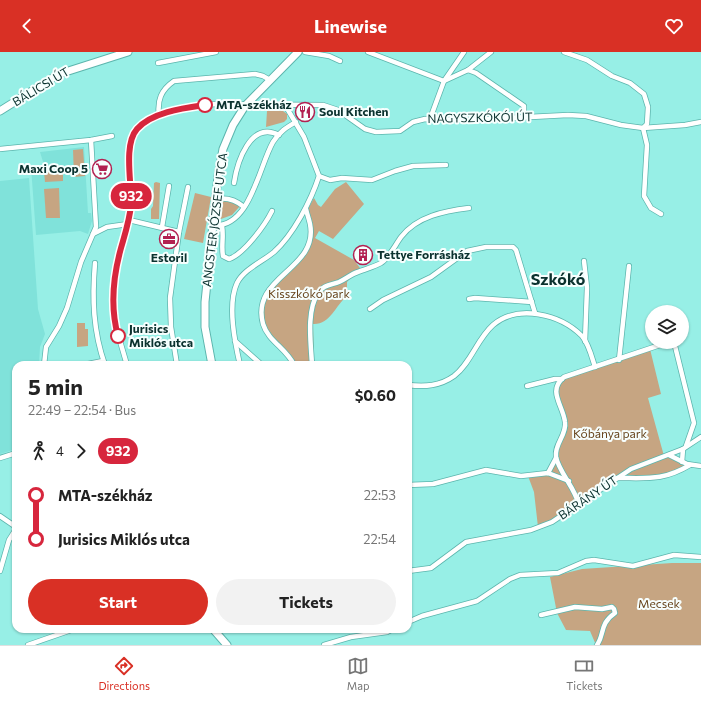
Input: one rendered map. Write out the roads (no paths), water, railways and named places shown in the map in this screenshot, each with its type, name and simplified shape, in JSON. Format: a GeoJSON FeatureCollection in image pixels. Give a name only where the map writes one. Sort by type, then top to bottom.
{"type":"FeatureCollection","features":[{"type":"Feature","properties":{"kind":"street","name":"BÁLICSI ÚT"},"geometry":{"type":"LineString","coordinates":[[0,111],[59,74],[107,55],[128,52]]}},
{"type":"Feature","properties":{"kind":"street"},"geometry":{"type":"LineString","coordinates":[[158,63],[216,52]]}},
{"type":"Feature","properties":{"kind":"street","name":"ANGSTER JÓZSEF UTCA"},"geometry":{"type":"LineString","coordinates":[[211,361],[205,327],[204,302],[223,149],[233,125],[245,106],[298,52]]}},
{"type":"Feature","properties":{"kind":"street"},"geometry":{"type":"LineString","coordinates":[[305,52],[329,56],[340,61]]}},
{"type":"Feature","properties":{"kind":"street"},"geometry":{"type":"LineString","coordinates":[[368,52],[444,81],[468,70],[491,52]]}},
{"type":"Feature","properties":{"kind":"street"},"geometry":{"type":"LineString","coordinates":[[430,119],[444,81],[464,52]]}},
{"type":"Feature","properties":{"kind":"street"},"geometry":{"type":"LineString","coordinates":[[564,52],[587,60],[612,76],[630,83],[644,94],[648,106],[647,124],[643,128],[647,145],[644,196],[651,208],[661,214]]}},
{"type":"Feature","properties":{"kind":"street"},"geometry":{"type":"LineString","coordinates":[[468,70],[476,73],[524,106],[524,118]]}},
{"type":"Feature","properties":{"kind":"street"},"geometry":{"type":"LineString","coordinates":[[160,116],[160,95],[165,87],[174,81],[255,74],[270,80]]}},
{"type":"Feature","properties":{"kind":"street"},"geometry":{"type":"LineString","coordinates":[[126,361],[115,324],[113,285],[131,204],[130,154],[132,137],[137,129],[145,123],[160,116],[192,106],[208,104],[245,106]]}},
{"type":"Feature","properties":{"kind":"street","name":"NAGYSZKÓKÓI ÚT"},"geometry":{"type":"LineString","coordinates":[[245,106],[301,104],[323,105],[338,110],[365,129],[376,132],[400,131],[413,122],[430,119],[472,120],[586,116],[621,125],[643,128],[685,125],[701,122]]}},
{"type":"Feature","properties":{"kind":"street"},"geometry":{"type":"LineString","coordinates":[[239,361],[235,341],[233,301],[237,284],[242,275],[275,251],[306,210],[319,176],[304,137],[285,105]]}},
{"type":"Feature","properties":{"kind":"street"},"geometry":{"type":"LineString","coordinates":[[213,226],[222,226],[235,219],[244,207],[273,142],[286,127],[296,122]]}},
{"type":"Feature","properties":{"kind":"street"},"geometry":{"type":"LineString","coordinates":[[234,183],[241,156],[253,139],[260,132],[268,132],[278,135]]}},
{"type":"Feature","properties":{"kind":"street"},"geometry":{"type":"LineString","coordinates":[[0,150],[91,140],[112,136]]}},
{"type":"Feature","properties":{"kind":"street"},"geometry":{"type":"LineString","coordinates":[[44,361],[46,347],[59,326],[67,308],[81,262],[96,227],[97,215],[91,140]]}},
{"type":"Feature","properties":{"kind":"street"},"geometry":{"type":"LineString","coordinates":[[319,176],[330,180],[347,178],[372,180],[395,170],[413,166],[446,165]]}},
{"type":"Feature","properties":{"kind":"street"},"geometry":{"type":"LineString","coordinates":[[162,227],[169,186]]}},
{"type":"Feature","properties":{"kind":"street"},"geometry":{"type":"LineString","coordinates":[[176,361],[172,333],[170,298],[179,232],[188,187]]}},
{"type":"Feature","properties":{"kind":"street"},"geometry":{"type":"LineString","coordinates":[[216,199],[227,198],[236,201],[244,207]]}},
{"type":"Feature","properties":{"kind":"street"},"geometry":{"type":"LineString","coordinates":[[312,361],[310,334],[311,318],[315,300],[319,291],[323,287],[338,282],[356,272],[381,263],[405,232],[431,216],[440,212],[469,208]]}},
{"type":"Feature","properties":{"kind":"street"},"geometry":{"type":"LineString","coordinates":[[291,361],[265,330],[261,317],[261,306],[267,291],[301,258],[309,242],[311,225],[306,210]]}},
{"type":"Feature","properties":{"kind":"street"},"geometry":{"type":"LineString","coordinates":[[222,226],[221,249],[223,256],[229,259],[236,256],[248,243],[272,211]]}},
{"type":"Feature","properties":{"kind":"street"},"geometry":{"type":"LineString","coordinates":[[93,234],[107,227],[128,222],[162,227],[179,232]]}},
{"type":"Feature","properties":{"kind":"street"},"geometry":{"type":"LineString","coordinates":[[370,309],[383,300],[431,277],[467,251],[486,247],[513,247],[516,250],[535,313]]}},
{"type":"Feature","properties":{"kind":"street"},"geometry":{"type":"LineString","coordinates":[[584,261],[587,288],[585,341]]}},
{"type":"Feature","properties":{"kind":"street"},"geometry":{"type":"LineString","coordinates":[[95,263],[93,297],[94,324],[103,361]]}},
{"type":"Feature","properties":{"kind":"street"},"geometry":{"type":"LineString","coordinates":[[619,360],[628,266]]}},
{"type":"Feature","properties":{"kind":"street"},"geometry":{"type":"LineString","coordinates":[[468,299],[476,298],[532,302]]}},
{"type":"Feature","properties":{"kind":"street"},"geometry":{"type":"LineString","coordinates":[[412,386],[422,387],[442,383],[460,371],[486,332],[494,325],[511,316],[535,313],[556,320],[582,336],[595,367]]}},
{"type":"Feature","properties":{"kind":"street"},"geometry":{"type":"LineString","coordinates":[[235,341],[258,361]]}},
{"type":"Feature","properties":{"kind":"street"},"geometry":{"type":"LineString","coordinates":[[527,386],[555,379],[562,379],[650,349]]}},
{"type":"Feature","properties":{"kind":"street"},"geometry":{"type":"LineString","coordinates":[[676,349],[694,423],[684,448],[682,462]]}},
{"type":"Feature","properties":{"kind":"street"},"geometry":{"type":"LineString","coordinates":[[548,473],[556,458],[557,446],[565,424],[563,413],[556,394],[556,388],[562,379]]}},
{"type":"Feature","properties":{"kind":"street","name":"BÁRÁNY ÚT"},"geometry":{"type":"LineString","coordinates":[[412,570],[431,568],[466,542],[531,530],[561,517],[618,478],[647,462],[669,455],[684,448],[701,437]]}},
{"type":"Feature","properties":{"kind":"street"},"geometry":{"type":"LineString","coordinates":[[0,458],[12,454]]}},
{"type":"Feature","properties":{"kind":"street"},"geometry":{"type":"LineString","coordinates":[[669,455],[690,465],[701,466]]}},
{"type":"Feature","properties":{"kind":"street"},"geometry":{"type":"LineString","coordinates":[[556,458],[576,493],[579,505]]}},
{"type":"Feature","properties":{"kind":"street"},"geometry":{"type":"LineString","coordinates":[[618,478],[654,479],[666,477],[690,465]]}},
{"type":"Feature","properties":{"kind":"street"},"geometry":{"type":"LineString","coordinates":[[412,485],[433,484],[486,470],[521,476],[548,473],[569,481]]}},
{"type":"Feature","properties":{"kind":"street"},"geometry":{"type":"LineString","coordinates":[[0,516],[12,525]]}},
{"type":"Feature","properties":{"kind":"street"},"geometry":{"type":"LineString","coordinates":[[0,568],[12,535]]}},
{"type":"Feature","properties":{"kind":"street"},"geometry":{"type":"LineString","coordinates":[[412,620],[422,616],[477,601],[510,579],[520,575],[558,573],[586,560],[634,566],[674,555],[701,557]]}},
{"type":"Feature","properties":{"kind":"street"},"geometry":{"type":"LineString","coordinates":[[541,615],[575,607],[602,609],[612,607],[615,613],[606,620],[597,645]]}},
{"type":"Feature","properties":{"kind":"street"},"geometry":{"type":"LineString","coordinates":[[28,645],[62,633]]}},
{"type":"Feature","properties":{"kind":"street"},"geometry":{"type":"LineString","coordinates":[[216,633],[227,645]]}},
{"type":"Feature","properties":{"kind":"street"},"geometry":{"type":"LineString","coordinates":[[324,645],[351,638],[381,633]]}},
{"type":"Feature","properties":{"kind":"place","name":"MTA-székház"},"geometry":{"type":"Point","coordinates":[205,105]}},
{"type":"Feature","properties":{"kind":"place","name":"Soul Kitchen"},"geometry":{"type":"Point","coordinates":[305,112]}},
{"type":"Feature","properties":{"kind":"place","name":"Maxi Coop 5"},"geometry":{"type":"Point","coordinates":[102,169]}},
{"type":"Feature","properties":{"kind":"place","name":"Estoril"},"geometry":{"type":"Point","coordinates":[169,239]}},
{"type":"Feature","properties":{"kind":"place","name":"Tettye Forrásház"},"geometry":{"type":"Point","coordinates":[363,255]}},
{"type":"Feature","properties":{"kind":"place","name":"Jurisics Miklós utca"},"geometry":{"type":"Point","coordinates":[118,336]}},
{"type":"Feature","properties":{"kind":"district","name":"Szkókó"},"geometry":{"type":"Point","coordinates":[558,279]}},
{"type":"Feature","properties":{"kind":"park label","name":"Kisszkókó park"},"geometry":{"type":"Point","coordinates":[309,294]}},
{"type":"Feature","properties":{"kind":"park label","name":"Kőbánya park"},"geometry":{"type":"Point","coordinates":[610,434]}},
{"type":"Feature","properties":{"kind":"park label","name":"Mecsek"},"geometry":{"type":"Point","coordinates":[659,604]}}]}
